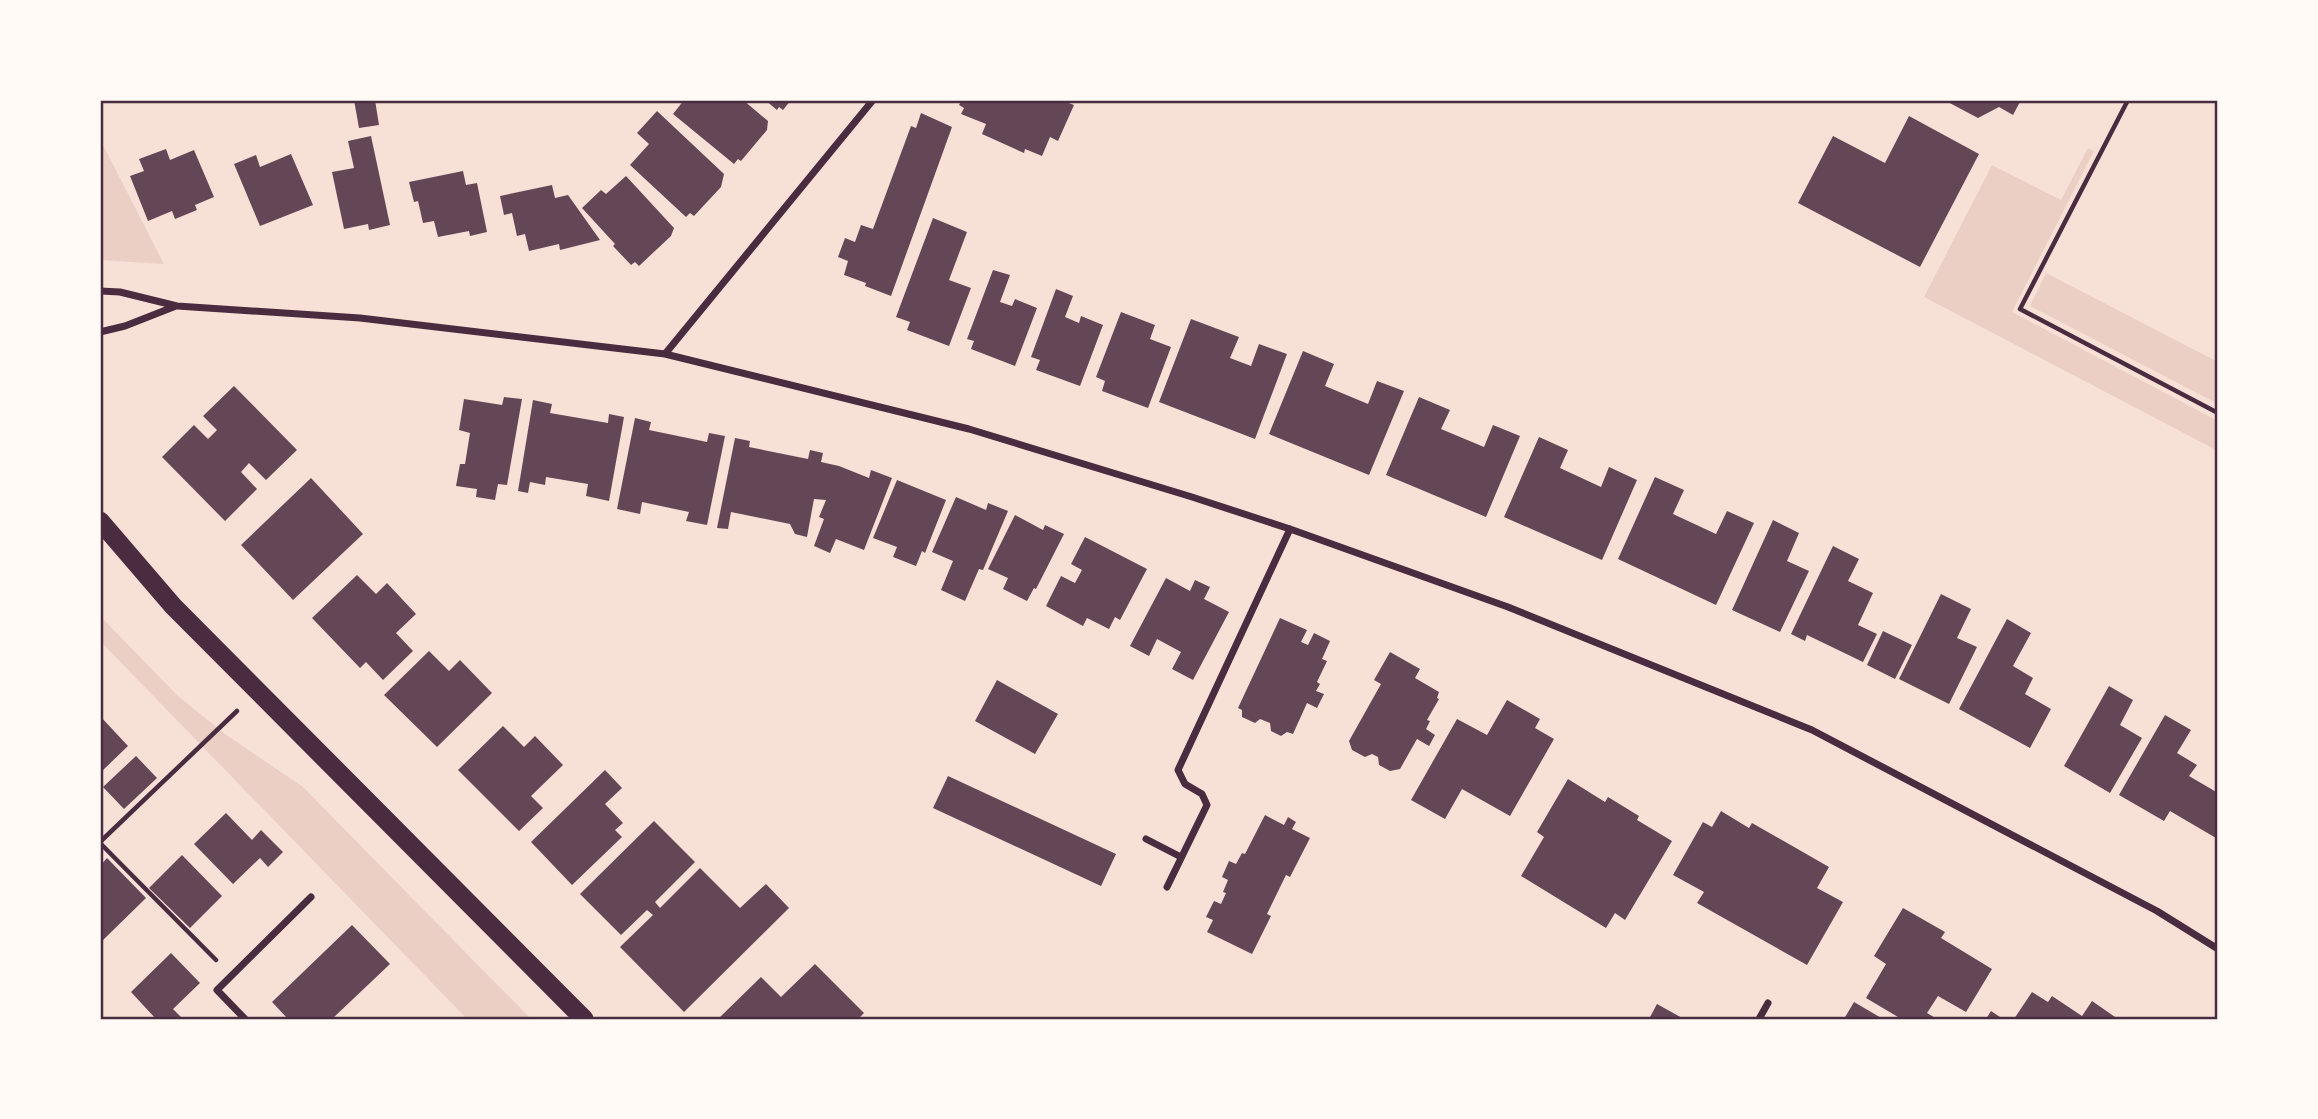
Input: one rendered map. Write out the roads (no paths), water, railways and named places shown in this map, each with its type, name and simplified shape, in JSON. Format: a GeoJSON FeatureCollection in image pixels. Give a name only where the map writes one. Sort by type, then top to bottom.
{"type":"FeatureCollection","features":[{"type":"Feature","properties":{"kind":"highway"},"geometry":{"type":"LineString","coordinates":[[100,502],[106,528],[173,606],[584,1019]]}},
{"type":"Feature","properties":{"kind":"street"},"geometry":{"type":"LineString","coordinates":[[665,354],[873,100]]}},
{"type":"Feature","properties":{"kind":"street"},"geometry":{"type":"LineString","coordinates":[[100,290],[120,292],[177,306],[360,318],[665,354],[970,429],[1290,529],[1508,607],[1812,730],[2157,911],[2218,949]]}},
{"type":"Feature","properties":{"kind":"street"},"geometry":{"type":"LineString","coordinates":[[100,332],[125,326],[177,306]]}},
{"type":"Feature","properties":{"kind":"street"},"geometry":{"type":"LineString","coordinates":[[1167,887],[1207,805],[1202,794],[1185,784],[1178,770],[1290,529]]}},
{"type":"Feature","properties":{"kind":"street"},"geometry":{"type":"LineString","coordinates":[[1146,839],[1181,857]]}},
{"type":"Feature","properties":{"kind":"street"},"geometry":{"type":"LineString","coordinates":[[245,1019],[217,990],[311,897]]}},
{"type":"Feature","properties":{"kind":"street"},"geometry":{"type":"LineString","coordinates":[[1759,1019],[1768,1003]]}}]}
